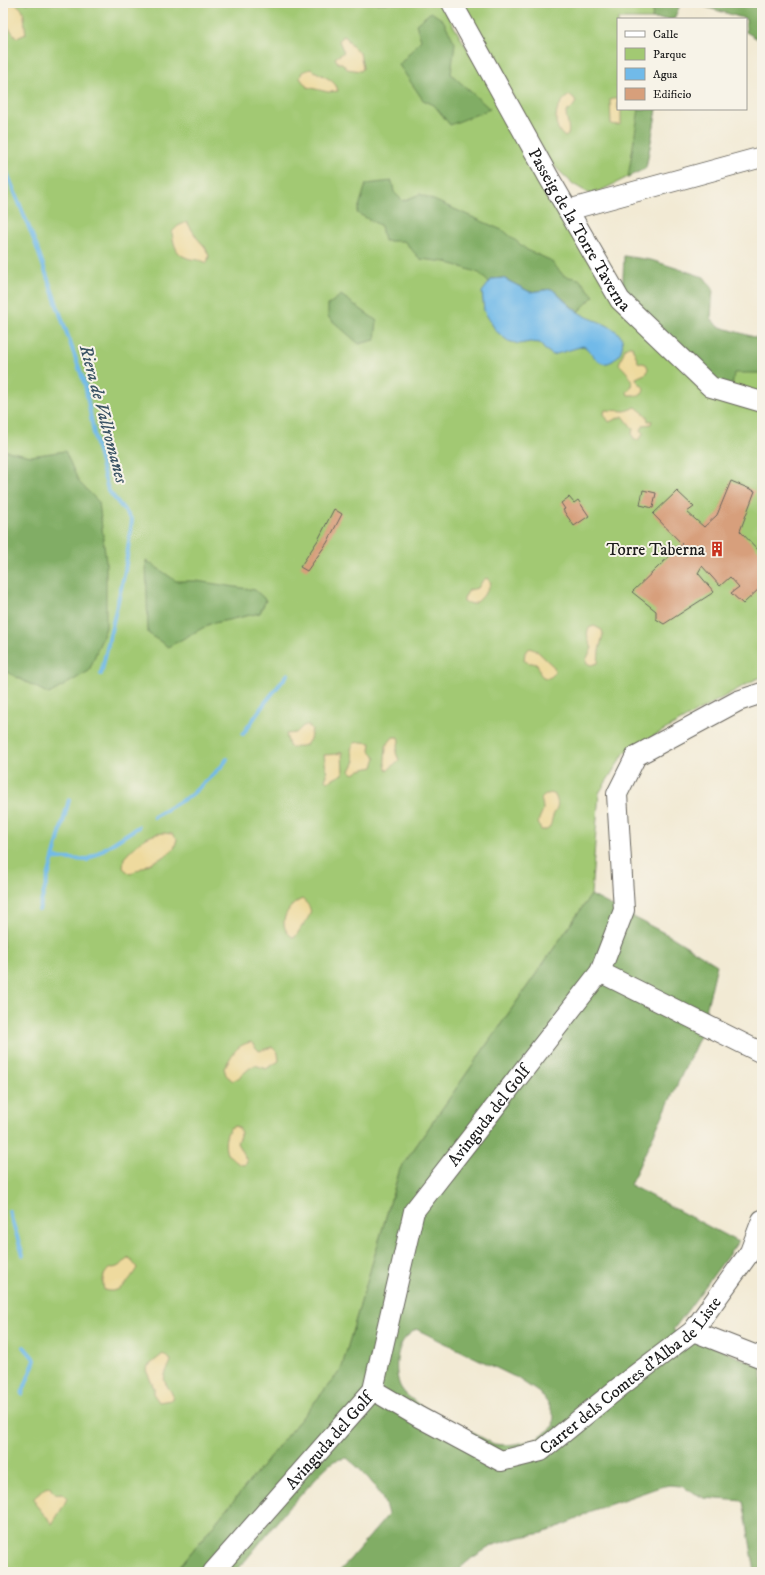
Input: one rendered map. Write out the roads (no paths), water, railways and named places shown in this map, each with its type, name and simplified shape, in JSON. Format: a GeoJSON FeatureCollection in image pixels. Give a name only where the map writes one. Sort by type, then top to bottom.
{"type":"FeatureCollection","features":[{"type":"Feature","properties":{"kind":"street","name":"Passeig de la Torre Taverna"},"geometry":{"type":"LineString","coordinates":[[452,3],[620,300],[711,387],[762,402]]}},
{"type":"Feature","properties":{"kind":"street"},"geometry":{"type":"LineString","coordinates":[[568,210],[762,157]]}},
{"type":"Feature","properties":{"kind":"street","name":"Avinguda del Golf"},"geometry":{"type":"LineString","coordinates":[[213,1572],[373,1390],[414,1211],[600,972],[624,910],[618,794],[636,756],[738,701],[762,693]]}},
{"type":"Feature","properties":{"kind":"street"},"geometry":{"type":"LineString","coordinates":[[600,972],[762,1053]]}},
{"type":"Feature","properties":{"kind":"street","name":"Carrer dels Comtes d'Alba de Liste"},"geometry":{"type":"LineString","coordinates":[[373,1390],[419,1417],[501,1461],[541,1451],[622,1384],[693,1331],[750,1252],[762,1220]]}},
{"type":"Feature","properties":{"kind":"street"},"geometry":{"type":"LineString","coordinates":[[693,1331],[762,1358]]}},
{"type":"Feature","properties":{"kind":"water"},"geometry":{"type":"Polygon","coordinates":[[[503,278],[530,292],[552,289],[578,312],[615,330],[622,339],[623,344],[620,354],[612,361],[602,363],[599,362],[583,346],[553,355],[544,349],[540,343],[530,342],[519,344],[508,341],[496,331],[484,311],[482,292],[492,279],[503,278]]]}},
{"type":"Feature","properties":{"kind":"waterway","name":"Riera de Vallromanes"},"geometry":{"type":"LineString","coordinates":[[3,163],[36,245],[85,385],[96,445],[108,490],[132,520],[125,571],[101,674]]}},
{"type":"Feature","properties":{"kind":"waterway"},"geometry":{"type":"LineString","coordinates":[[243,734],[288,674]]}},
{"type":"Feature","properties":{"kind":"waterway"},"geometry":{"type":"LineString","coordinates":[[154,817],[191,795],[222,766],[227,759]]}},
{"type":"Feature","properties":{"kind":"waterway","name":"Riera de Vallromanes"},"geometry":{"type":"LineString","coordinates":[[39,910],[69,800]]}},
{"type":"Feature","properties":{"kind":"waterway"},"geometry":{"type":"LineString","coordinates":[[53,858],[87,860],[138,827]]}},
{"type":"Feature","properties":{"kind":"waterway","name":"Riera de Vallromanes"},"geometry":{"type":"LineString","coordinates":[[3,1091],[4,1079]]}},
{"type":"Feature","properties":{"kind":"waterway","name":"Riera de Vallromanes"},"geometry":{"type":"LineString","coordinates":[[9,1211],[23,1255]]}},
{"type":"Feature","properties":{"kind":"waterway","name":"Riera de Vallromanes"},"geometry":{"type":"LineString","coordinates":[[22,1394],[35,1360],[24,1347]]}},
{"type":"Feature","properties":{"kind":"place","name":"Torre Taberna"},"geometry":{"type":"Point","coordinates":[717,549]}}]}
